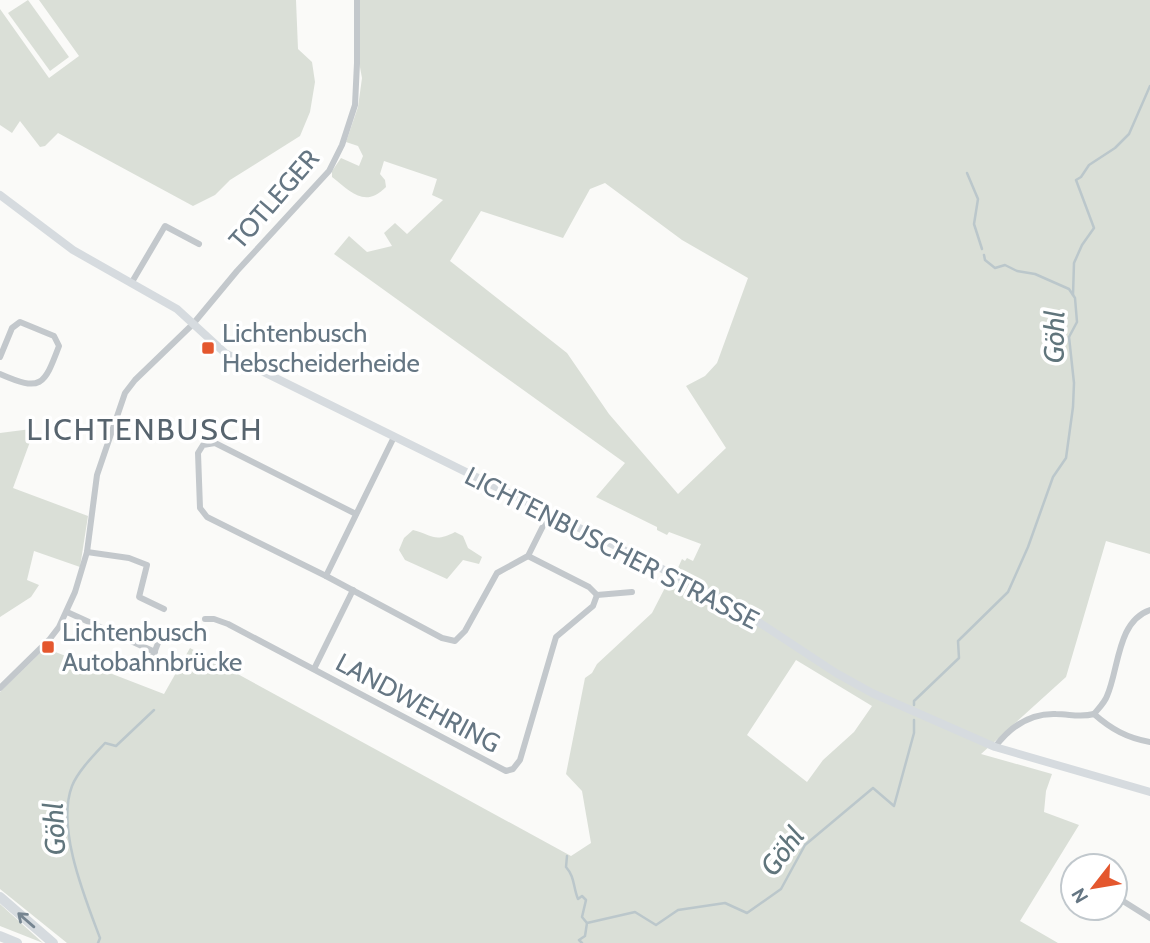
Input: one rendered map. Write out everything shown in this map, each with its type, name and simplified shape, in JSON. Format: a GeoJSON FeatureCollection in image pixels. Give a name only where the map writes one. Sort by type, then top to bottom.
{"type":"FeatureCollection","features":[{"type":"Feature","properties":{"kind":"highway"},"geometry":{"type":"LineString","coordinates":[[0,897],[53,943]]}},
{"type":"Feature","properties":{"kind":"highway"},"geometry":{"type":"LineString","coordinates":[[0,936],[17,943]]}},
{"type":"Feature","properties":{"kind":"street","name":"TOTLEGER"},"geometry":{"type":"LineString","coordinates":[[0,688],[49,640],[67,612],[81,579],[87,552],[97,475],[121,402],[135,380],[193,324],[237,271],[329,171],[342,145],[355,105],[356,0]]}},
{"type":"Feature","properties":{"kind":"street","name":"LICHTENBUSCHER STRASSE"},"geometry":{"type":"LineString","coordinates":[[0,195],[73,250],[177,309],[212,342],[239,360],[725,600],[836,673],[872,693],[995,747],[1150,792]]}},
{"type":"Feature","properties":{"kind":"street"},"geometry":{"type":"LineString","coordinates":[[132,282],[164,226],[199,244]]}},
{"type":"Feature","properties":{"kind":"street"},"geometry":{"type":"LineString","coordinates":[[0,357],[3,339],[20,322],[54,336],[59,346],[48,375],[40,382],[24,384],[0,373]]}},
{"type":"Feature","properties":{"kind":"street"},"geometry":{"type":"LineString","coordinates":[[326,576],[394,437]]}},
{"type":"Feature","properties":{"kind":"street"},"geometry":{"type":"LineString","coordinates":[[356,514],[215,443],[203,445],[198,453],[202,513],[442,638],[455,641],[465,631],[497,573],[528,556],[549,514]]}},
{"type":"Feature","properties":{"kind":"street"},"geometry":{"type":"LineString","coordinates":[[87,552],[129,558],[147,565],[139,597],[164,609]]}},
{"type":"Feature","properties":{"kind":"street"},"geometry":{"type":"LineString","coordinates":[[528,556],[589,587],[597,595],[632,592]]}},
{"type":"Feature","properties":{"kind":"street","name":"LANDWEHRING"},"geometry":{"type":"LineString","coordinates":[[314,669],[353,590]]}},
{"type":"Feature","properties":{"kind":"street","name":"LANDWEHRING"},"geometry":{"type":"LineString","coordinates":[[205,620],[214,619],[228,624],[506,771],[513,769],[520,760],[556,637],[593,606],[597,595]]}},
{"type":"Feature","properties":{"kind":"street"},"geometry":{"type":"LineString","coordinates":[[995,747],[1004,735],[1018,724],[1038,715],[1056,713],[1082,717],[1094,714],[1107,698],[1126,633],[1134,620],[1150,610]]}},
{"type":"Feature","properties":{"kind":"street"},"geometry":{"type":"LineString","coordinates":[[67,612],[155,652]]}},
{"type":"Feature","properties":{"kind":"street"},"geometry":{"type":"LineString","coordinates":[[149,666],[160,638]]}},
{"type":"Feature","properties":{"kind":"street"},"geometry":{"type":"LineString","coordinates":[[1094,714],[1110,728],[1150,742]]}},
{"type":"Feature","properties":{"kind":"street"},"geometry":{"type":"LineString","coordinates":[[1129,905],[1150,918]]}},
{"type":"Feature","properties":{"kind":"shaded area"},"geometry":{"type":"Polygon","coordinates":[[[28,0],[69,57],[50,71],[8,13],[28,0]]]}},
{"type":"Feature","properties":{"kind":"shaded area"},"geometry":{"type":"Polygon","coordinates":[[[39,0],[296,0],[298,49],[312,62],[315,82],[310,112],[300,136],[230,180],[215,195],[193,206],[58,133],[45,146],[40,147],[20,121],[12,133],[0,125],[0,9],[49,78],[79,56],[39,0]]]}},
{"type":"Feature","properties":{"kind":"shaded area"},"geometry":{"type":"Polygon","coordinates":[[[358,0],[1150,0],[1150,554],[1106,541],[1066,677],[981,754],[1052,774],[1046,791],[1044,812],[1079,825],[1062,852],[1059,852],[1059,858],[1020,921],[1058,943],[67,943],[0,889],[0,692],[45,648],[164,694],[190,648],[571,856],[591,843],[582,791],[566,774],[585,678],[652,613],[670,578],[685,585],[689,576],[677,570],[682,559],[693,561],[701,544],[669,532],[667,535],[657,530],[657,527],[596,497],[625,463],[334,254],[349,236],[367,252],[392,246],[384,233],[395,223],[407,234],[443,200],[432,195],[437,179],[384,161],[380,174],[386,187],[372,197],[352,193],[332,177],[332,171],[341,158],[359,166],[363,156],[358,146],[346,142],[358,107],[362,78],[359,62],[358,0]],[[605,183],[590,189],[563,238],[481,211],[450,261],[567,353],[609,414],[678,494],[726,448],[686,386],[705,376],[717,363],[748,278],[682,240],[605,183]],[[796,660],[747,735],[807,782],[823,760],[854,732],[872,706],[796,660]]]}},
{"type":"Feature","properties":{"kind":"shaded area"},"geometry":{"type":"Polygon","coordinates":[[[31,429],[31,439],[13,488],[88,516],[80,567],[34,551],[27,580],[39,585],[31,597],[0,617],[0,433],[31,429]]]}},
{"type":"Feature","properties":{"kind":"shaded area"},"geometry":{"type":"Polygon","coordinates":[[[413,530],[438,538],[455,532],[463,536],[468,548],[482,557],[479,564],[463,560],[447,579],[405,560],[399,550],[404,538],[413,530]]]}},
{"type":"Feature","properties":{"kind":"shaded area"},"geometry":{"type":"Polygon","coordinates":[[[0,904],[43,943],[0,926],[0,904]]]}},
{"type":"Feature","properties":{"kind":"waterway","name":"Göhl"},"geometry":{"type":"LineString","coordinates":[[1073,295],[1074,263],[1094,228],[1076,180],[1089,165],[1115,148],[1129,134],[1150,86]]}},
{"type":"Feature","properties":{"kind":"waterway","name":"Göhl"},"geometry":{"type":"LineString","coordinates":[[967,173],[978,199],[974,224],[982,249]]}},
{"type":"Feature","properties":{"kind":"waterway","name":"Göhl"},"geometry":{"type":"LineString","coordinates":[[914,705],[914,701],[959,658],[958,641],[1008,592],[1028,547],[1053,477],[1066,458],[1073,407],[1074,383],[1069,337],[1077,322],[1075,298],[1069,289],[1035,274],[1017,271],[1005,265],[995,268],[985,260],[984,255]]}},
{"type":"Feature","properties":{"kind":"waterway","name":"Göhl"},"geometry":{"type":"LineString","coordinates":[[98,943],[100,938],[80,883],[70,842],[68,803],[72,786],[82,769],[105,743],[116,746],[154,710]]}},
{"type":"Feature","properties":{"kind":"waterway","name":"Göhl"},"geometry":{"type":"LineString","coordinates":[[582,943],[579,940],[585,936],[587,923],[635,912],[656,925],[678,910],[725,903],[747,913],[781,889],[805,845],[873,788],[894,806],[914,733],[914,720]]}},
{"type":"Feature","properties":{"kind":"waterway"},"geometry":{"type":"LineString","coordinates":[[567,856],[566,867],[578,899],[582,896],[586,900],[582,917],[587,923]]}},
{"type":"Feature","properties":{"kind":"place","name":"Lichtenbusch Hebscheiderheide"},"geometry":{"type":"Point","coordinates":[208,348]}},
{"type":"Feature","properties":{"kind":"place","name":"Lichtenbusch Autobahnbrücke"},"geometry":{"type":"Point","coordinates":[48,647]}},
{"type":"Feature","properties":{"kind":"district","name":"LICHTENBUSCH"},"geometry":{"type":"Point","coordinates":[145,430]}}]}
